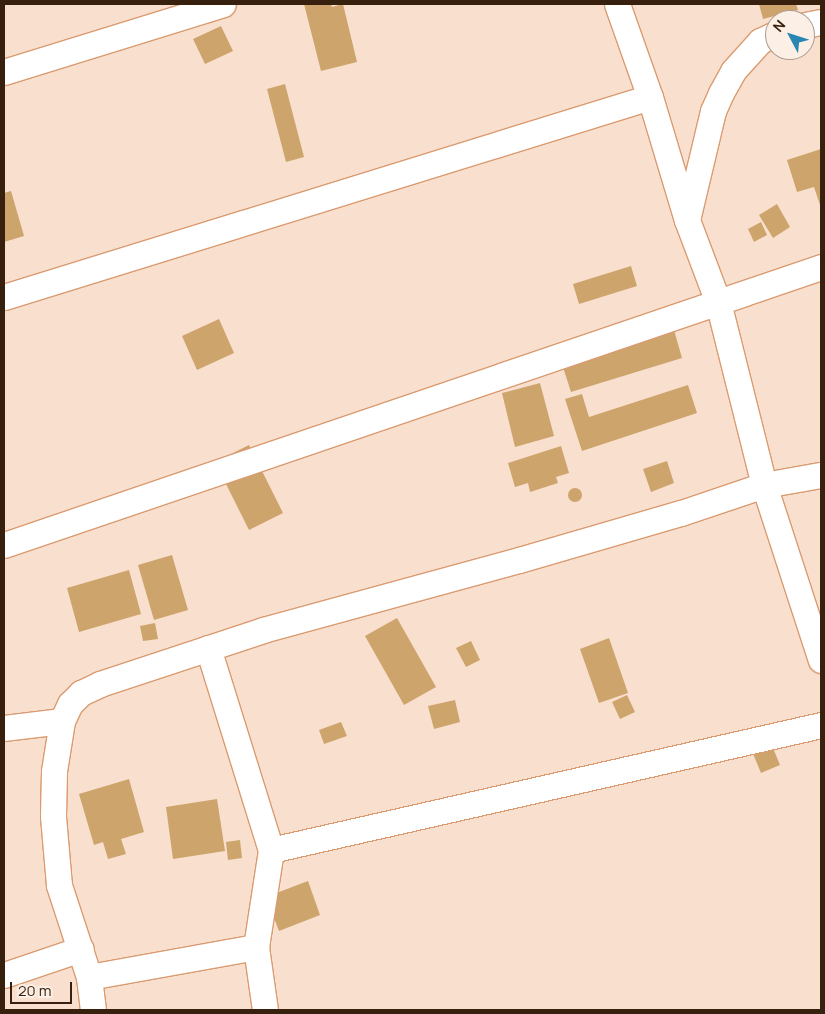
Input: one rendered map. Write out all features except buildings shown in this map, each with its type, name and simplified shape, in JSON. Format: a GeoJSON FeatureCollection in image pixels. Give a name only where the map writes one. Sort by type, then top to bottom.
{"type":"FeatureCollection","features":[{"type":"Feature","properties":{"kind":"street"},"geometry":{"type":"LineString","coordinates":[[4,72],[222,4]]}},
{"type":"Feature","properties":{"kind":"street"},"geometry":{"type":"LineString","coordinates":[[617,4],[650,97],[687,220],[718,302],[764,485],[821,660]]}},
{"type":"Feature","properties":{"kind":"street"},"geometry":{"type":"LineString","coordinates":[[687,220],[713,111],[733,71],[760,41],[765,39]]}},
{"type":"Feature","properties":{"kind":"street"},"geometry":{"type":"LineString","coordinates":[[4,297],[650,97]]}},
{"type":"Feature","properties":{"kind":"street"},"geometry":{"type":"LineString","coordinates":[[4,545],[821,267]]}},
{"type":"Feature","properties":{"kind":"street"},"geometry":{"type":"LineString","coordinates":[[93,1010],[89,977],[59,885],[53,787],[62,720],[70,704],[81,692],[263,630],[558,549],[764,485],[821,475]]}},
{"type":"Feature","properties":{"kind":"street"},"geometry":{"type":"LineString","coordinates":[[208,648],[271,850],[256,947],[265,1010]]}},
{"type":"Feature","properties":{"kind":"street"},"geometry":{"type":"LineString","coordinates":[[4,728],[62,720]]}},
{"type":"Feature","properties":{"kind":"street"},"geometry":{"type":"LineString","coordinates":[[271,850],[821,725]]}},
{"type":"Feature","properties":{"kind":"street"},"geometry":{"type":"LineString","coordinates":[[89,977],[256,947]]}},
{"type":"Feature","properties":{"kind":"street"},"geometry":{"type":"LineString","coordinates":[[4,975],[81,949]]}}]}
